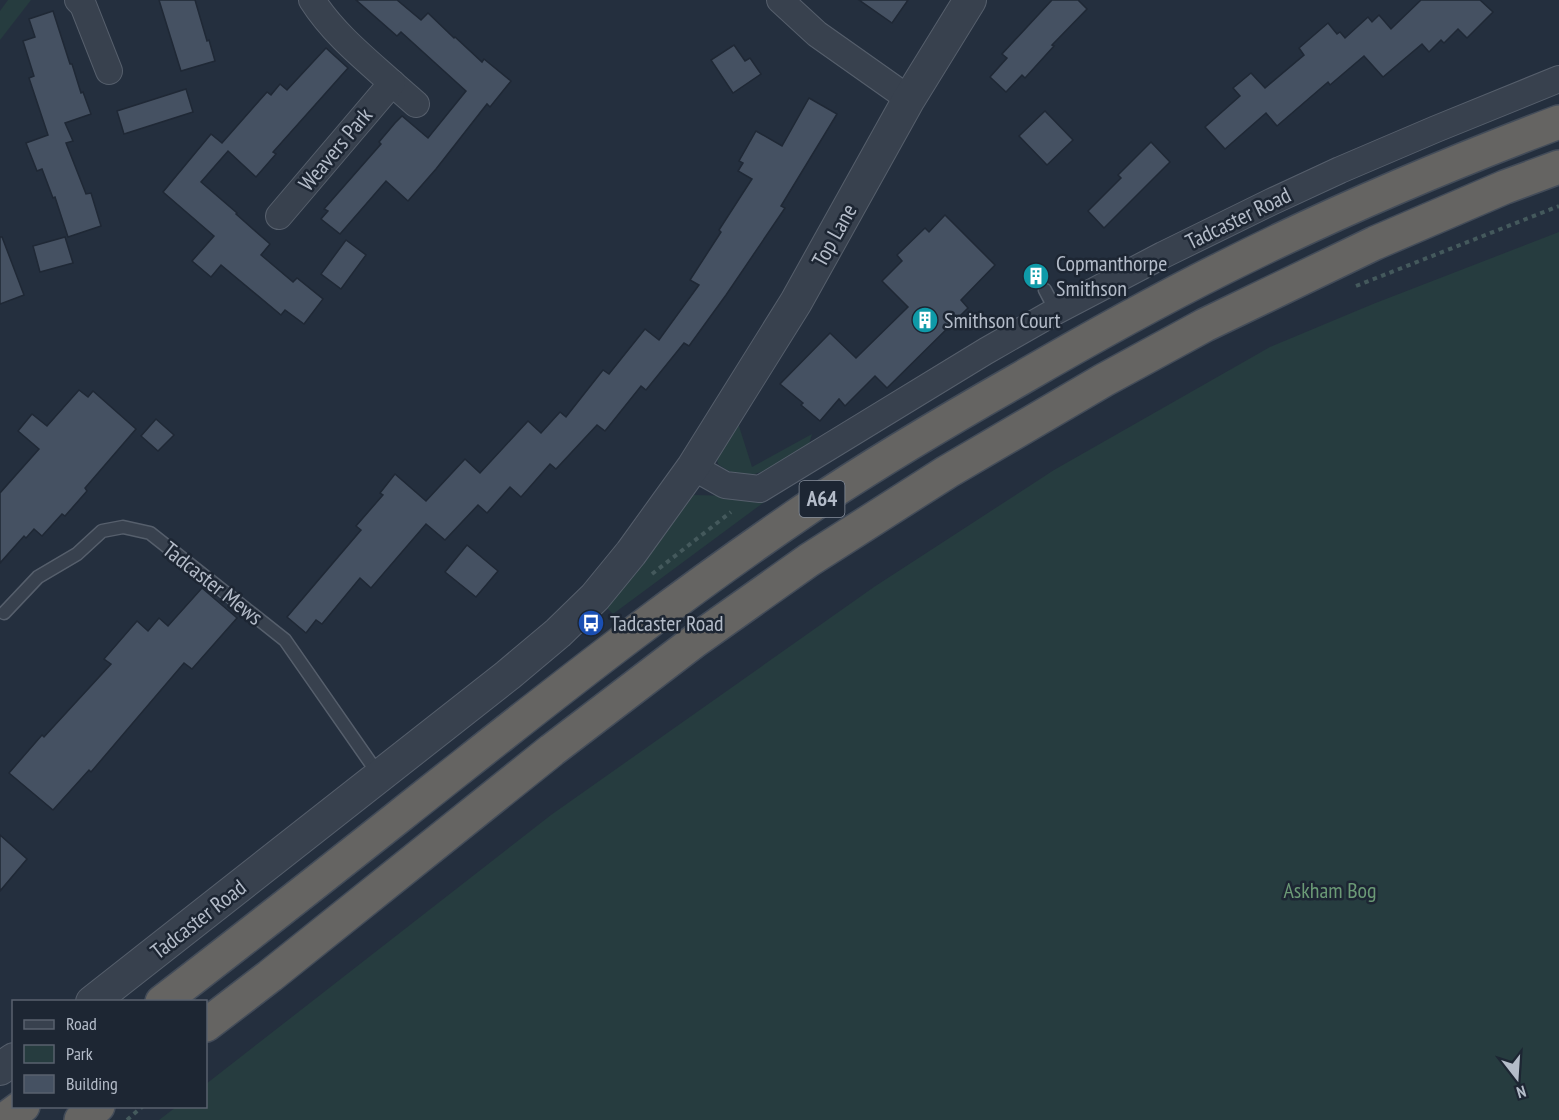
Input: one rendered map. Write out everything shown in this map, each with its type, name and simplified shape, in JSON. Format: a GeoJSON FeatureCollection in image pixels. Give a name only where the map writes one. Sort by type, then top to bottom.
{"type":"FeatureCollection","features":[{"type":"Feature","properties":{"kind":"highway","name":"A64"},"geometry":{"type":"LineString","coordinates":[[165,1000],[674,602],[806,509],[965,410],[1098,334],[1224,267],[1360,203],[1559,122]]}},
{"type":"Feature","properties":{"kind":"highway","name":"A64"},"geometry":{"type":"LineString","coordinates":[[207,1024],[552,750],[696,640],[809,560],[937,478],[1104,380],[1205,326],[1375,243],[1559,167]]}},
{"type":"Feature","properties":{"kind":"highway"},"geometry":{"type":"LineString","coordinates":[[4,1120],[22,1108]]}},
{"type":"Feature","properties":{"kind":"highway"},"geometry":{"type":"LineString","coordinates":[[81,1120],[97,1108]]}},
{"type":"Feature","properties":{"kind":"street"},"geometry":{"type":"LineString","coordinates":[[78,0],[83,5],[109,71]]}},
{"type":"Feature","properties":{"kind":"street"},"geometry":{"type":"LineString","coordinates":[[312,0],[338,34],[416,104]]}},
{"type":"Feature","properties":{"kind":"street"},"geometry":{"type":"LineString","coordinates":[[780,0],[817,34],[909,99]]}},
{"type":"Feature","properties":{"kind":"street","name":"Top Lane"},"geometry":{"type":"LineString","coordinates":[[693,467],[796,302],[909,99],[970,0]]}},
{"type":"Feature","properties":{"kind":"street","name":"Tadcaster Road"},"geometry":{"type":"LineString","coordinates":[[760,489],[986,351],[1051,301],[1163,255],[1271,202],[1436,129],[1559,79]]}},
{"type":"Feature","properties":{"kind":"street","name":"Weavers Park"},"geometry":{"type":"LineString","coordinates":[[279,216],[392,83]]}},
{"type":"Feature","properties":{"kind":"street"},"geometry":{"type":"LineString","coordinates":[[693,467],[725,485],[760,489]]}},
{"type":"Feature","properties":{"kind":"street","name":"Tadcaster Road"},"geometry":{"type":"LineString","coordinates":[[95,1000],[380,777],[558,633],[595,597],[631,553],[693,467]]}},
{"type":"Feature","properties":{"kind":"lane","name":"Tadcaster Mews"},"geometry":{"type":"LineString","coordinates":[[4,613],[38,577],[77,554],[102,531],[123,526],[150,533],[285,640],[380,777]]}},
{"type":"Feature","properties":{"kind":"path"},"geometry":{"type":"LineString","coordinates":[[1346,290],[1559,206]]}},
{"type":"Feature","properties":{"kind":"path"},"geometry":{"type":"LineString","coordinates":[[648,576],[760,489]]}},
{"type":"Feature","properties":{"kind":"path"},"geometry":{"type":"LineString","coordinates":[[127,1120],[142,1108]]}},
{"type":"Feature","properties":{"kind":"green space"},"geometry":{"type":"Polygon","coordinates":[[[8,0],[31,0],[0,40],[0,11],[8,0]]]}},
{"type":"Feature","properties":{"kind":"green space","name":"Askham Bog"},"geometry":{"type":"Polygon","coordinates":[[[1559,232],[1559,1120],[159,1120],[175,1108],[207,1108],[207,1083],[551,815],[874,587],[1054,470],[1270,347],[1373,304],[1559,232]]]}},
{"type":"Feature","properties":{"kind":"green space"},"geometry":{"type":"Polygon","coordinates":[[[738,423],[752,467],[812,434],[809,444],[778,464],[761,472],[741,475],[718,464],[716,455],[738,423]]]}},
{"type":"Feature","properties":{"kind":"green space"},"geometry":{"type":"Polygon","coordinates":[[[694,495],[771,497],[613,614],[602,603],[634,569],[694,495]]]}},
{"type":"Feature","properties":{"kind":"building"},"geometry":{"type":"Polygon","coordinates":[[[159,0],[195,0],[215,61],[181,71],[159,0]]]}},
{"type":"Feature","properties":{"kind":"building"},"geometry":{"type":"Polygon","coordinates":[[[356,0],[397,0],[421,20],[428,13],[482,62],[484,59],[511,81],[490,107],[487,104],[408,201],[386,181],[340,234],[321,219],[328,211],[324,209],[381,144],[379,142],[395,123],[402,116],[428,138],[466,91],[401,32],[397,36],[356,0]]]}},
{"type":"Feature","properties":{"kind":"building"},"geometry":{"type":"Polygon","coordinates":[[[859,0],[908,0],[892,23],[859,0]]]}},
{"type":"Feature","properties":{"kind":"building"},"geometry":{"type":"Polygon","coordinates":[[[1052,0],[1078,0],[1087,9],[1052,45],[1054,46],[1025,78],[1022,75],[1006,92],[990,77],[1007,58],[1002,54],[1052,0]]]}},
{"type":"Feature","properties":{"kind":"building"},"geometry":{"type":"Polygon","coordinates":[[[1421,0],[1480,0],[1493,12],[1467,38],[1458,29],[1444,43],[1441,40],[1429,52],[1422,44],[1383,77],[1364,56],[1330,85],[1328,82],[1277,126],[1266,113],[1225,149],[1205,127],[1240,96],[1233,88],[1251,73],[1265,88],[1304,55],[1299,48],[1328,23],[1337,34],[1340,32],[1345,38],[1368,17],[1372,22],[1379,15],[1391,29],[1421,0]]]}},
{"type":"Feature","properties":{"kind":"building"},"geometry":{"type":"Polygon","coordinates":[[[53,11],[70,64],[72,64],[81,93],[83,92],[91,114],[65,123],[73,141],[66,143],[86,194],[91,193],[101,226],[68,237],[55,197],[53,198],[42,169],[37,171],[26,143],[48,135],[29,78],[34,76],[23,41],[35,37],[29,19],[53,11]]]}},
{"type":"Feature","properties":{"kind":"building"},"geometry":{"type":"Polygon","coordinates":[[[734,45],[745,61],[750,58],[761,74],[733,93],[711,60],[734,45]]]}},
{"type":"Feature","properties":{"kind":"building"},"geometry":{"type":"Polygon","coordinates":[[[326,48],[348,68],[273,152],[276,154],[256,177],[228,151],[201,182],[270,244],[261,255],[293,282],[297,278],[323,299],[304,324],[285,310],[281,315],[221,265],[211,277],[192,261],[214,236],[163,192],[211,134],[222,143],[267,92],[271,95],[280,84],[287,90],[326,48]]]}},
{"type":"Feature","properties":{"kind":"building"},"geometry":{"type":"Polygon","coordinates":[[[186,89],[193,112],[124,134],[117,111],[186,89]]]}},
{"type":"Feature","properties":{"kind":"building"},"geometry":{"type":"Polygon","coordinates":[[[809,98],[837,114],[781,206],[785,208],[689,346],[684,343],[646,390],[641,386],[605,431],[597,425],[556,469],[550,464],[521,497],[510,487],[487,513],[478,505],[445,540],[426,524],[371,588],[360,578],[322,624],[316,620],[306,633],[287,617],[361,530],[356,526],[383,495],[380,493],[395,474],[426,501],[465,459],[480,473],[528,421],[541,433],[560,412],[566,417],[603,370],[609,374],[645,329],[659,340],[699,285],[690,280],[752,179],[738,171],[743,163],[739,161],[756,131],[782,146],[809,98]]]}},
{"type":"Feature","properties":{"kind":"building"},"geometry":{"type":"Polygon","coordinates":[[[1045,111],[1073,140],[1047,165],[1019,136],[1045,111]]]}},
{"type":"Feature","properties":{"kind":"building"},"geometry":{"type":"Polygon","coordinates":[[[1151,142],[1170,162],[1104,228],[1088,211],[1121,178],[1118,175],[1151,142]]]}},
{"type":"Feature","properties":{"kind":"building","name":"Smithson Court"},"geometry":{"type":"Polygon","coordinates":[[[945,215],[995,265],[961,300],[968,308],[887,388],[875,376],[845,406],[839,399],[820,421],[780,384],[830,333],[856,358],[908,307],[882,281],[902,261],[897,255],[925,228],[929,232],[945,215]]]}},
{"type":"Feature","properties":{"kind":"building"},"geometry":{"type":"Polygon","coordinates":[[[0,237],[2,237],[24,295],[0,304],[0,237]]]}},
{"type":"Feature","properties":{"kind":"building"},"geometry":{"type":"Polygon","coordinates":[[[65,237],[73,263],[40,272],[33,246],[65,237]]]}},
{"type":"Feature","properties":{"kind":"building"},"geometry":{"type":"Polygon","coordinates":[[[346,240],[366,255],[341,289],[321,274],[346,240]]]}},
{"type":"Feature","properties":{"kind":"building"},"geometry":{"type":"Polygon","coordinates":[[[79,390],[88,397],[93,391],[136,429],[85,488],[87,491],[65,516],[62,514],[42,536],[34,529],[26,538],[24,536],[0,563],[0,493],[39,449],[18,431],[32,414],[47,426],[79,390]]]}},
{"type":"Feature","properties":{"kind":"building"},"geometry":{"type":"Polygon","coordinates":[[[156,419],[174,435],[158,451],[141,436],[156,419]]]}},
{"type":"Feature","properties":{"kind":"building"},"geometry":{"type":"Polygon","coordinates":[[[467,545],[498,571],[476,597],[445,572],[467,545]]]}},
{"type":"Feature","properties":{"kind":"building"},"geometry":{"type":"Polygon","coordinates":[[[202,588],[237,618],[192,669],[184,663],[91,772],[89,770],[53,810],[9,773],[42,735],[44,737],[111,664],[104,659],[137,621],[148,631],[159,618],[168,626],[202,588]]]}},
{"type":"Feature","properties":{"kind":"building"},"geometry":{"type":"Polygon","coordinates":[[[0,835],[27,859],[0,891],[0,835]]]}},
{"type":"Feature","properties":{"kind":"place","name":"Copmanthorpe Smithson"},"geometry":{"type":"Point","coordinates":[1036,276]}},
{"type":"Feature","properties":{"kind":"place","name":"Smithson Court"},"geometry":{"type":"Point","coordinates":[925,320]}},
{"type":"Feature","properties":{"kind":"place","name":"Tadcaster Road"},"geometry":{"type":"Point","coordinates":[591,623]}}]}
